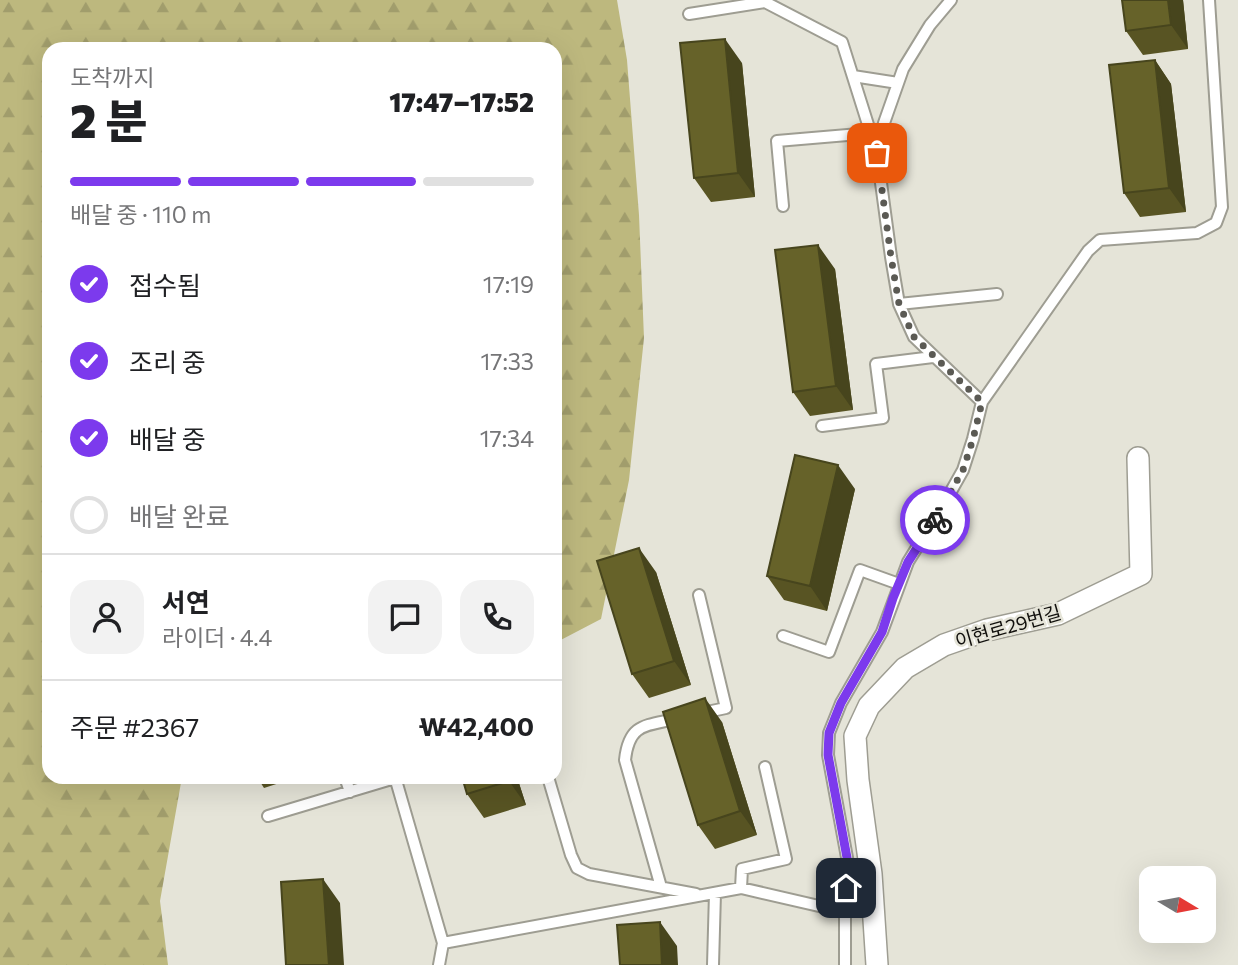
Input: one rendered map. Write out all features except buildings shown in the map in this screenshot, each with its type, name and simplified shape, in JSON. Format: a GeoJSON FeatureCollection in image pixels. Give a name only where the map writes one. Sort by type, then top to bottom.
{"type":"FeatureCollection","features":[{"type":"Feature","properties":{"kind":"street","name":"이현로29번길"},"geometry":{"type":"LineString","coordinates":[[877,965],[871,874],[855,736],[869,706],[905,668],[944,645],[987,630],[1058,614],[1141,574],[1138,458]]}},
{"type":"Feature","properties":{"kind":"lane"},"geometry":{"type":"LineString","coordinates":[[877,153],[884,123],[903,69],[930,25],[951,0]]}},
{"type":"Feature","properties":{"kind":"lane"},"geometry":{"type":"LineString","coordinates":[[845,965],[848,863],[828,755],[829,733],[841,703],[882,632],[908,562],[963,470],[982,402],[1088,251],[1100,240],[1197,233],[1216,223],[1222,207],[1209,0]]}},
{"type":"Feature","properties":{"kind":"lane"},"geometry":{"type":"LineString","coordinates":[[688,14],[765,2],[842,41],[877,153],[899,304],[914,337],[982,402]]}},
{"type":"Feature","properties":{"kind":"lane"},"geometry":{"type":"LineString","coordinates":[[853,76],[898,83]]}},
{"type":"Feature","properties":{"kind":"lane"},"geometry":{"type":"LineString","coordinates":[[783,206],[777,141],[871,133]]}},
{"type":"Feature","properties":{"kind":"lane"},"geometry":{"type":"LineString","coordinates":[[899,304],[997,294]]}},
{"type":"Feature","properties":{"kind":"lane"},"geometry":{"type":"LineString","coordinates":[[822,426],[883,418],[876,364],[933,357]]}},
{"type":"Feature","properties":{"kind":"lane"},"geometry":{"type":"LineString","coordinates":[[783,636],[829,652],[860,570],[899,584]]}},
{"type":"Feature","properties":{"kind":"lane"},"geometry":{"type":"LineString","coordinates":[[661,887],[625,760],[632,734],[640,727],[726,708],[699,595]]}},
{"type":"Feature","properties":{"kind":"lane"},"geometry":{"type":"LineString","coordinates":[[741,888],[742,869],[786,859],[765,766]]}},
{"type":"Feature","properties":{"kind":"lane"},"geometry":{"type":"LineString","coordinates":[[347,784],[349,792]]}},
{"type":"Feature","properties":{"kind":"lane"},"geometry":{"type":"LineString","coordinates":[[268,816],[375,784]]}},
{"type":"Feature","properties":{"kind":"lane"},"geometry":{"type":"LineString","coordinates":[[397,784],[443,943],[439,965]]}},
{"type":"Feature","properties":{"kind":"lane"},"geometry":{"type":"LineString","coordinates":[[550,784],[578,869],[589,874],[703,895]]}},
{"type":"Feature","properties":{"kind":"lane"},"geometry":{"type":"LineString","coordinates":[[443,943],[741,888],[845,912]]}},
{"type":"Feature","properties":{"kind":"lane"},"geometry":{"type":"LineString","coordinates":[[713,965],[715,893]]}},
{"type":"Feature","properties":{"kind":"green space"},"geometry":{"type":"Polygon","coordinates":[[[0,0],[617,0],[627,60],[639,215],[644,338],[629,480],[601,619],[562,639],[562,42],[42,42],[42,784],[181,784],[160,901],[168,965],[0,965],[0,0]]]}},
{"type":"Feature","properties":{"kind":"way so far"},"geometry":{"type":"LineString","coordinates":[[877,153],[899,304],[914,337],[982,402],[963,470],[935,520]]}},
{"type":"Feature","properties":{"kind":"route"},"geometry":{"type":"LineString","coordinates":[[846,888],[848,863],[828,755],[829,733],[841,703],[882,632],[908,562],[935,520]]}}]}
